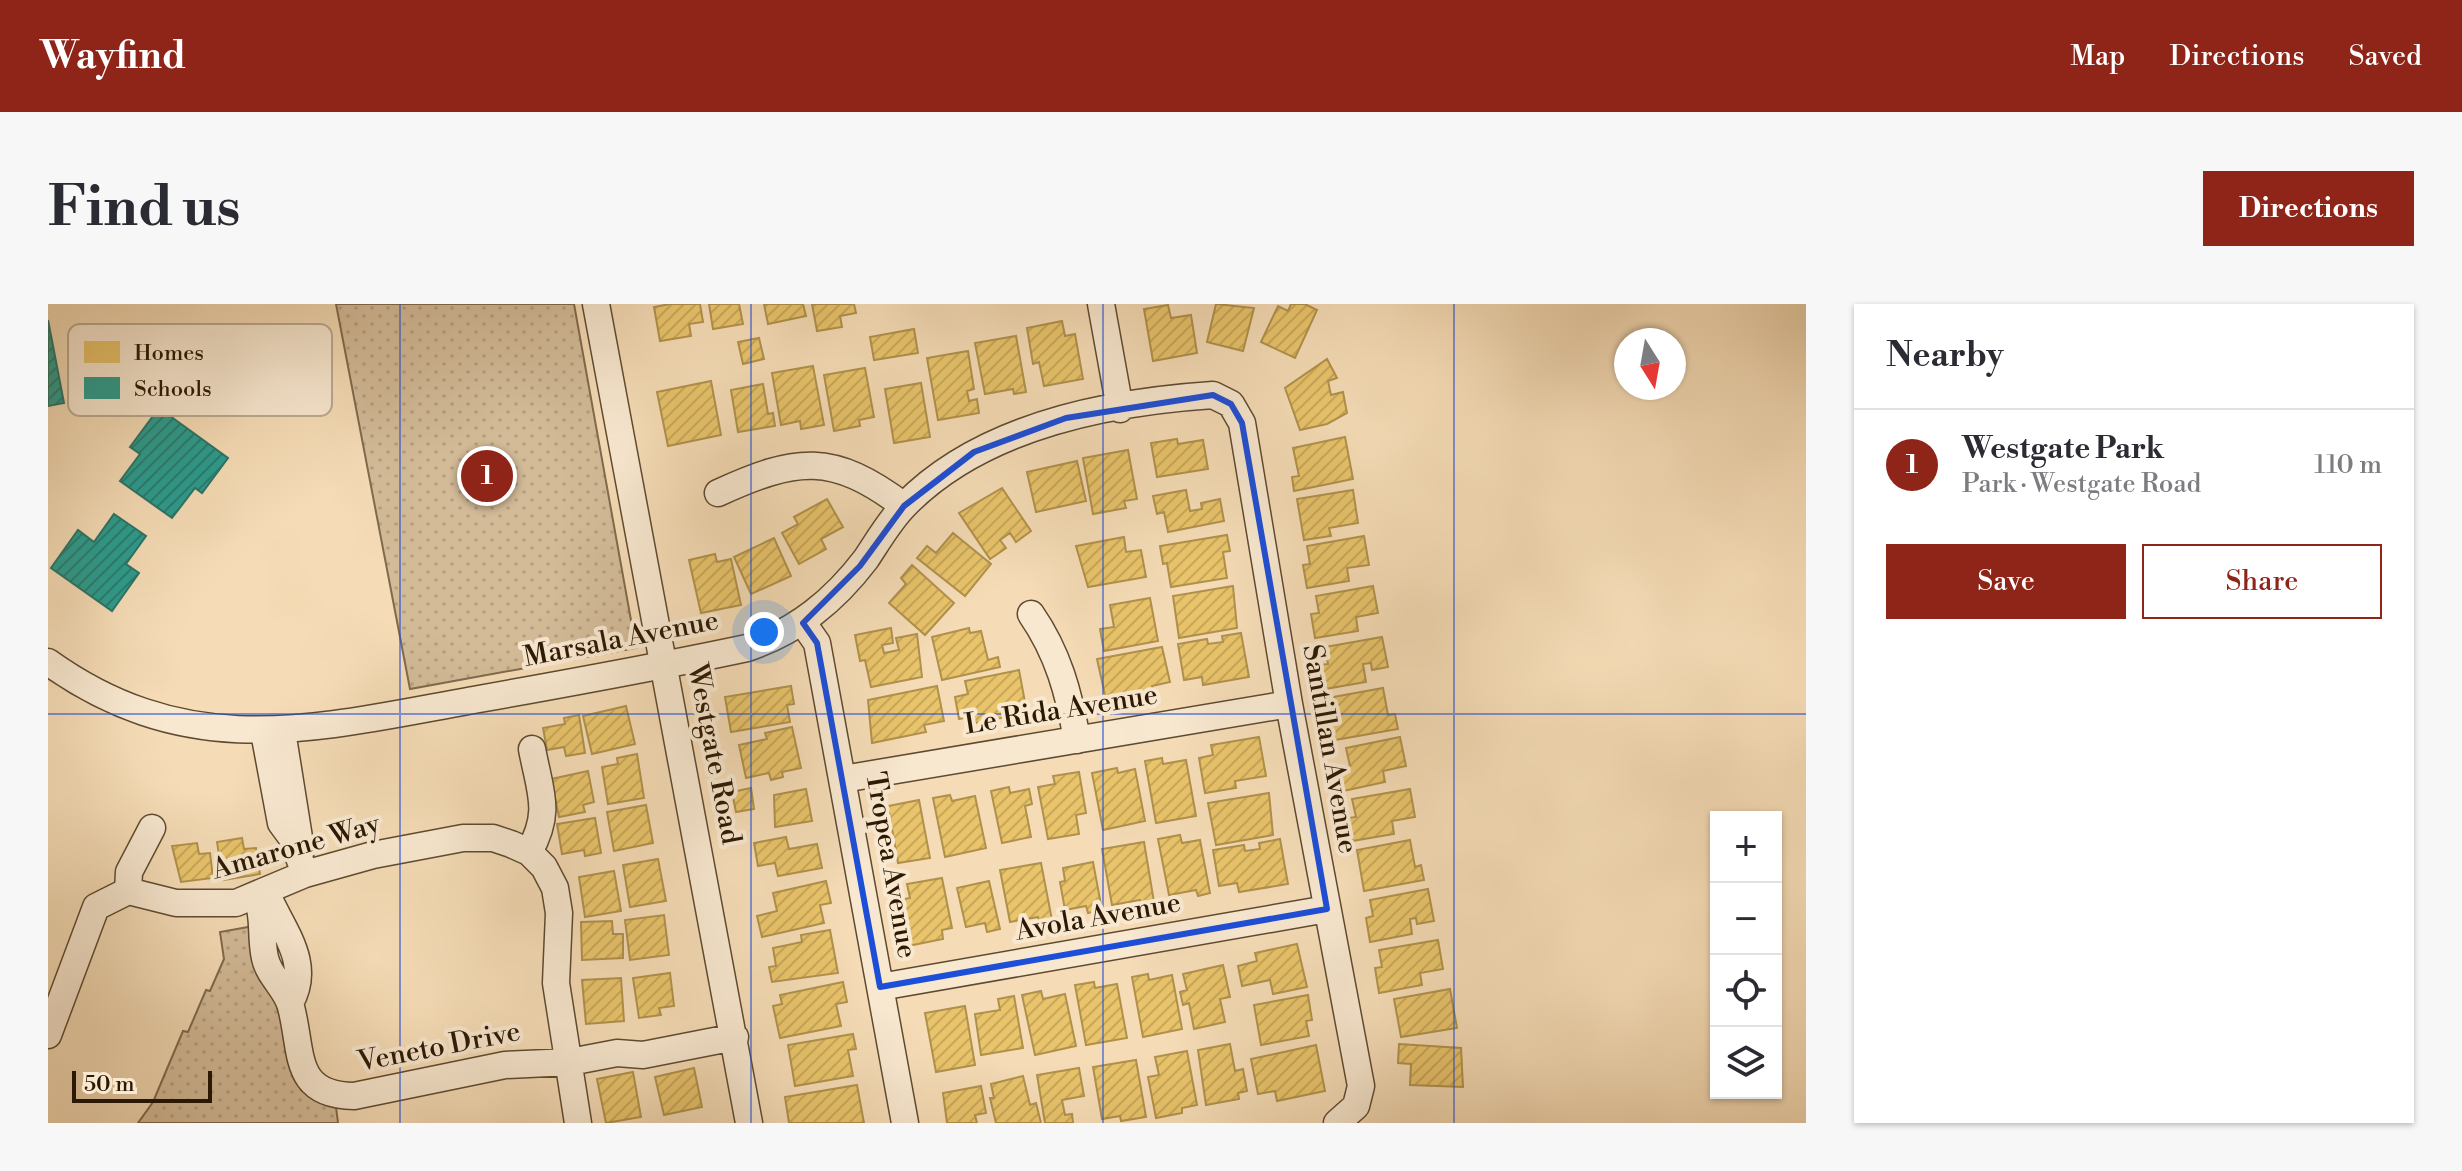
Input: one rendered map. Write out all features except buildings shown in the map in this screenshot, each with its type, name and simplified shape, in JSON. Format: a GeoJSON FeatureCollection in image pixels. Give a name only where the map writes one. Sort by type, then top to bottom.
{"type":"FeatureCollection","features":[{"type":"Feature","properties":{"kind":"street","name":"Westgate Road"},"geometry":{"type":"LineString","coordinates":[[596,304],[749,1123]]}},
{"type":"Feature","properties":{"kind":"street"},"geometry":{"type":"LineString","coordinates":[[1101,304],[1120,409]]}},
{"type":"Feature","properties":{"kind":"street","name":"Marsala Avenue"},"geometry":{"type":"LineString","coordinates":[[48,662],[136,709],[181,723],[273,732],[665,666],[747,648],[777,638],[803,623],[833,597],[860,566],[904,506],[974,452],[1018,432],[1120,409],[1213,395],[1231,404]]}},
{"type":"Feature","properties":{"kind":"street","name":"Santillan Avenue"},"geometry":{"type":"LineString","coordinates":[[1231,404],[1242,423],[1289,704],[1361,1086],[1346,1115]]}},
{"type":"Feature","properties":{"kind":"street"},"geometry":{"type":"LineString","coordinates":[[718,493],[754,477],[806,464],[844,469],[877,485],[904,506]]}},
{"type":"Feature","properties":{"kind":"street"},"geometry":{"type":"LineString","coordinates":[[1031,614],[1050,642],[1061,667],[1077,740]]}},
{"type":"Feature","properties":{"kind":"street","name":"Tropea Avenue"},"geometry":{"type":"LineString","coordinates":[[803,623],[817,643],[905,1123]]}},
{"type":"Feature","properties":{"kind":"street","name":"Le Rida Avenue"},"geometry":{"type":"LineString","coordinates":[[843,779],[1289,704]]}},
{"type":"Feature","properties":{"kind":"street"},"geometry":{"type":"LineString","coordinates":[[273,732],[305,874]]}},
{"type":"Feature","properties":{"kind":"street"},"geometry":{"type":"LineString","coordinates":[[532,749],[544,814],[542,830],[529,852],[544,867],[555,888],[559,913],[556,983],[578,1123]]}},
{"type":"Feature","properties":{"kind":"street"},"geometry":{"type":"LineString","coordinates":[[48,1035],[96,907],[128,891],[129,872],[152,828]]}},
{"type":"Feature","properties":{"kind":"street","name":"Amarone Way"},"geometry":{"type":"LineString","coordinates":[[128,891],[197,905],[226,904],[262,894],[305,874],[373,855],[463,838],[493,838],[529,852]]}},
{"type":"Feature","properties":{"kind":"street","name":"Veneto Drive"},"geometry":{"type":"LineString","coordinates":[[262,894],[265,960],[290,1003],[298,1056],[312,1084],[337,1096],[354,1096],[505,1065],[570,1062],[617,1053],[643,1055],[733,1029]]}},
{"type":"Feature","properties":{"kind":"street","name":"Avola Avenue"},"geometry":{"type":"LineString","coordinates":[[880,987],[1327,909]]}},
{"type":"Feature","properties":{"kind":"highlighted area"},"geometry":{"type":"Polygon","coordinates":[[[1213,395],[1231,404],[1242,423],[1327,909],[880,987],[817,643],[803,623],[860,566],[904,506],[974,452],[1066,418],[1213,395]]]}},
{"type":"Feature","properties":{"kind":"shaded area"},"geometry":{"type":"Polygon","coordinates":[[[336,304],[574,304],[636,648],[410,689],[336,304]]]}},
{"type":"Feature","properties":{"kind":"shaded area"},"geometry":{"type":"Polygon","coordinates":[[[254,926],[301,1090],[336,1107],[338,1123],[138,1123],[153,1102],[183,1031],[188,1032],[206,990],[210,991],[224,959],[220,932],[254,926]]]}},
{"type":"Feature","properties":{"kind":"place","name":"Westgate Park"},"geometry":{"type":"Point","coordinates":[487,476]}}]}
